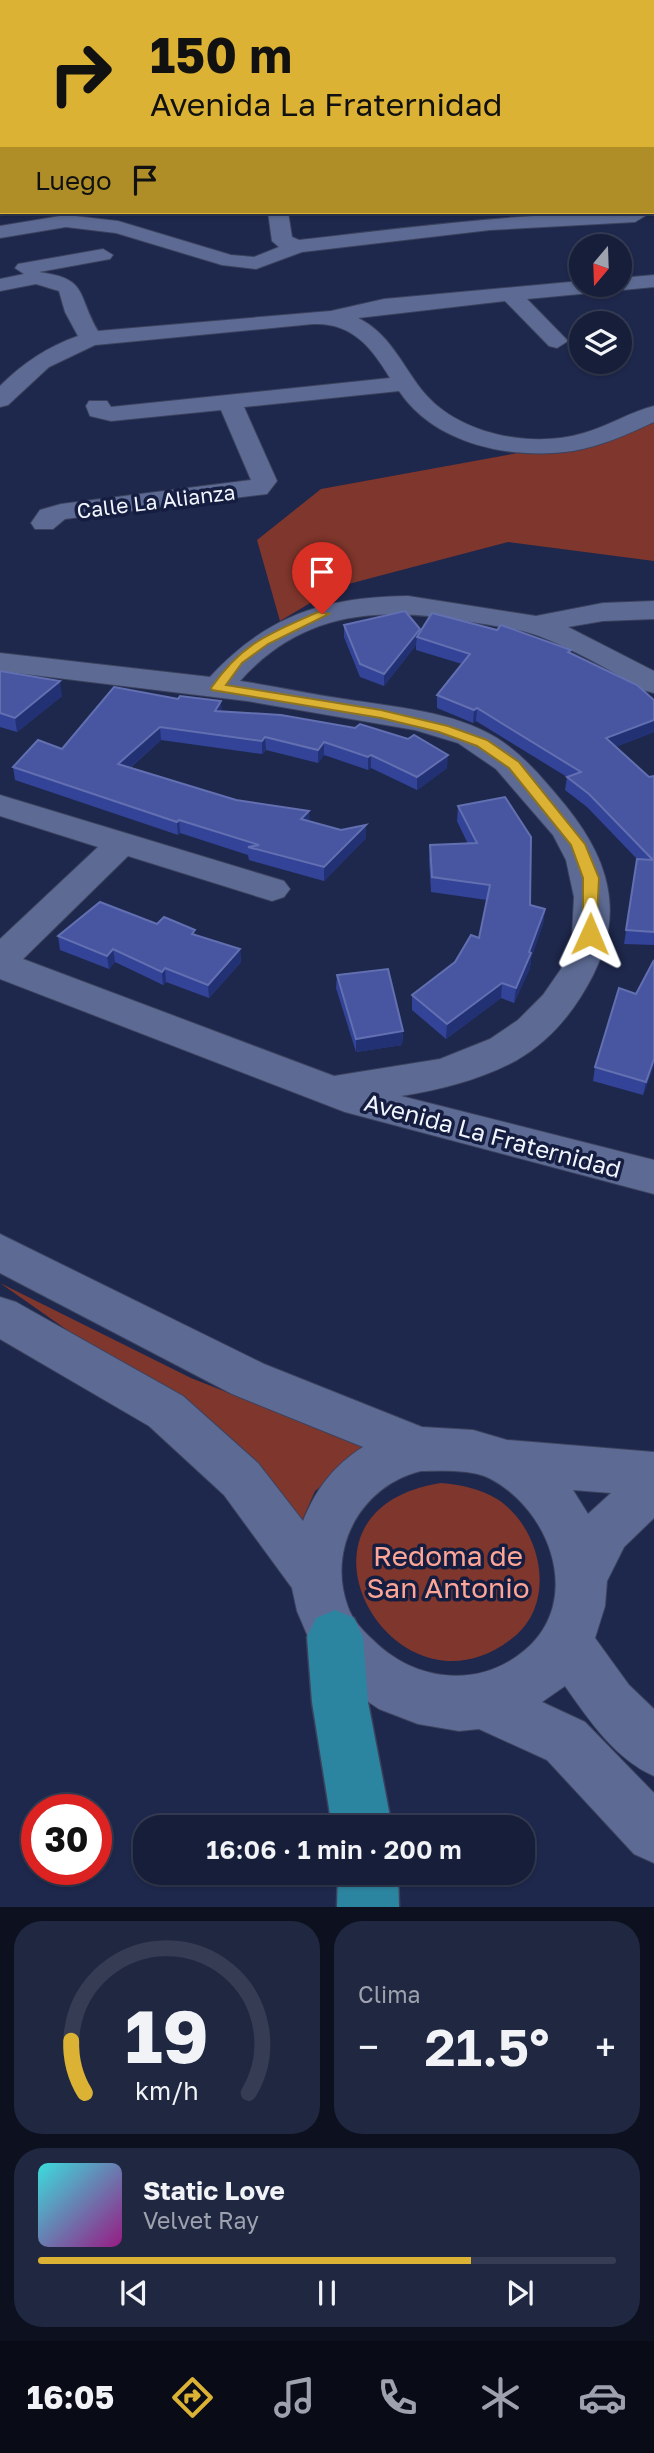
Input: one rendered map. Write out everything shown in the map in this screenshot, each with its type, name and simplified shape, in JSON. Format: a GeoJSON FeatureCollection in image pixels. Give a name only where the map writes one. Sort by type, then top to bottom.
{"type":"FeatureCollection","features":[{"type":"Feature","properties":{"kind":"main road"},"geometry":{"type":"LineString","coordinates":[[335,1637],[341,1702],[360,1815]]}},
{"type":"Feature","properties":{"kind":"main road"},"geometry":{"type":"LineString","coordinates":[[368,1885],[368,1907]]}},
{"type":"Feature","properties":{"kind":"street"},"geometry":{"type":"LineString","coordinates":[[278,214],[282,241],[298,246]]}},
{"type":"Feature","properties":{"kind":"street"},"geometry":{"type":"LineString","coordinates":[[0,232],[66,221],[118,227],[229,261],[256,263],[298,246],[489,224],[635,216]]}},
{"type":"Feature","properties":{"kind":"street"},"geometry":{"type":"LineString","coordinates":[[0,272],[103,255]]}},
{"type":"Feature","properties":{"kind":"street"},"geometry":{"type":"LineString","coordinates":[[0,285],[36,278],[58,281],[68,288],[76,312],[91,339]]}},
{"type":"Feature","properties":{"kind":"street"},"geometry":{"type":"LineString","coordinates":[[632,283],[654,281]]}},
{"type":"Feature","properties":{"kind":"street"},"geometry":{"type":"LineString","coordinates":[[0,400],[33,365],[64,348],[91,339],[331,317],[384,306],[569,289]]}},
{"type":"Feature","properties":{"kind":"street"},"geometry":{"type":"LineString","coordinates":[[511,295],[558,341]]}},
{"type":"Feature","properties":{"kind":"street"},"geometry":{"type":"LineString","coordinates":[[331,317],[373,336],[383,346],[414,396],[434,416],[474,434],[517,443],[571,443],[594,438],[654,413]]}},
{"type":"Feature","properties":{"kind":"street"},"geometry":{"type":"LineString","coordinates":[[98,406],[99,411],[111,414],[406,383]]}},
{"type":"Feature","properties":{"kind":"street","name":"Calle La Alianza"},"geometry":{"type":"LineString","coordinates":[[44,523],[49,516],[61,512],[258,488],[264,481],[229,401]]}},
{"type":"Feature","properties":{"kind":"street"},"geometry":{"type":"LineString","coordinates":[[217,688],[238,660],[263,641],[322,614],[370,604],[418,604],[536,625],[654,684]]}},
{"type":"Feature","properties":{"kind":"street"},"geometry":{"type":"LineString","coordinates":[[536,625],[603,612],[654,610]]}},
{"type":"Feature","properties":{"kind":"street"},"geometry":{"type":"LineString","coordinates":[[0,662],[50,671],[217,688],[381,714],[443,729],[482,743],[514,765],[578,844],[591,878],[590,934],[579,970],[558,1003],[537,1027],[495,1054],[428,1079],[333,1091]]}},
{"type":"Feature","properties":{"kind":"street"},"geometry":{"type":"LineString","coordinates":[[0,805],[272,889]]}},
{"type":"Feature","properties":{"kind":"street"},"geometry":{"type":"LineString","coordinates":[[0,962],[122,843]]}},
{"type":"Feature","properties":{"kind":"street","name":"Avenida La Fraternidad"},"geometry":{"type":"LineString","coordinates":[[0,962],[359,1101],[654,1177]]}},
{"type":"Feature","properties":{"kind":"street"},"geometry":{"type":"LineString","coordinates":[[0,1252],[248,1379],[421,1449]]}},
{"type":"Feature","properties":{"kind":"street"},"geometry":{"type":"LineString","coordinates":[[0,1317],[166,1411],[241,1479],[316,1579]]}},
{"type":"Feature","properties":{"kind":"street"},"geometry":{"type":"LineString","coordinates":[[654,1474],[504,1461],[463,1449],[421,1449],[385,1460],[355,1480],[332,1507],[318,1541],[316,1579],[319,1599],[335,1637],[373,1677],[425,1701],[481,1702],[566,1741],[654,1834]]}},
{"type":"Feature","properties":{"kind":"street"},"geometry":{"type":"LineString","coordinates":[[481,1702],[531,1681],[567,1644],[580,1611],[583,1575],[571,1529],[543,1489],[504,1461]]}},
{"type":"Feature","properties":{"kind":"street"},"geometry":{"type":"LineString","coordinates":[[583,1575],[606,1530],[654,1486]]}},
{"type":"Feature","properties":{"kind":"street"},"geometry":{"type":"LineString","coordinates":[[567,1644],[610,1704],[654,1748]]}},
{"type":"Feature","properties":{"kind":"green space"},"geometry":{"type":"Polygon","coordinates":[[[654,416],[654,561],[508,542],[337,587],[280,621],[257,540],[321,489],[534,450],[654,416]]]}},
{"type":"Feature","properties":{"kind":"green space"},"geometry":{"type":"Polygon","coordinates":[[[0,1283],[191,1378],[267,1408],[378,1442],[315,1491],[301,1523],[87,1344],[0,1283]]]}},
{"type":"Feature","properties":{"kind":"green space","name":"Redoma de San Antonio"},"geometry":{"type":"Polygon","coordinates":[[[441,1483],[483,1492],[512,1511],[533,1545],[538,1564],[540,1584],[528,1621],[515,1636],[471,1659],[429,1658],[393,1638],[368,1607],[357,1569],[362,1532],[389,1501],[441,1483]]]}},
{"type":"Feature","properties":{"kind":"building"},"geometry":{"type":"Polygon","coordinates":[[[405,611],[420,629],[384,674],[360,664],[344,625],[405,611]]]}},
{"type":"Feature","properties":{"kind":"building"},"geometry":{"type":"Polygon","coordinates":[[[432,613],[497,630],[501,625],[571,650],[568,652],[637,685],[654,700],[654,720],[606,738],[649,777],[654,776],[654,932],[626,930],[637,859],[653,860],[589,794],[567,777],[581,772],[477,708],[474,710],[437,695],[470,654],[417,637],[432,613]]]}},
{"type":"Feature","properties":{"kind":"building"},"geometry":{"type":"Polygon","coordinates":[[[0,671],[60,681],[15,718],[0,713],[0,671]]]}},
{"type":"Feature","properties":{"kind":"building"},"geometry":{"type":"Polygon","coordinates":[[[114,687],[178,699],[180,696],[221,701],[215,711],[281,715],[355,728],[360,724],[408,739],[414,735],[448,755],[417,777],[371,755],[368,757],[324,742],[318,750],[265,737],[262,741],[160,727],[118,764],[236,800],[309,811],[301,819],[341,830],[366,825],[324,867],[248,847],[259,845],[179,820],[177,822],[13,767],[38,740],[62,749],[114,687]]]}},
{"type":"Feature","properties":{"kind":"building"},"geometry":{"type":"Polygon","coordinates":[[[505,797],[531,837],[530,905],[545,909],[516,988],[502,983],[447,1024],[412,995],[455,962],[471,935],[479,938],[490,885],[432,877],[430,845],[477,843],[458,806],[505,797]]]}},
{"type":"Feature","properties":{"kind":"building"},"geometry":{"type":"Polygon","coordinates":[[[100,902],[157,924],[164,917],[195,930],[192,934],[240,949],[208,985],[165,968],[162,972],[113,949],[107,956],[58,936],[100,902]]]}},
{"type":"Feature","properties":{"kind":"building"},"geometry":{"type":"Polygon","coordinates":[[[654,960],[654,1059],[646,1082],[595,1067],[619,988],[636,994],[654,960]]]}},
{"type":"Feature","properties":{"kind":"building"},"geometry":{"type":"Polygon","coordinates":[[[388,969],[403,1031],[356,1039],[337,975],[388,969]]]}},
{"type":"Feature","properties":{"kind":"route"},"geometry":{"type":"LineString","coordinates":[[322,614],[263,641],[238,660],[217,688],[381,714],[443,729],[482,743],[514,765],[578,844],[591,878],[590,934]]}}]}
